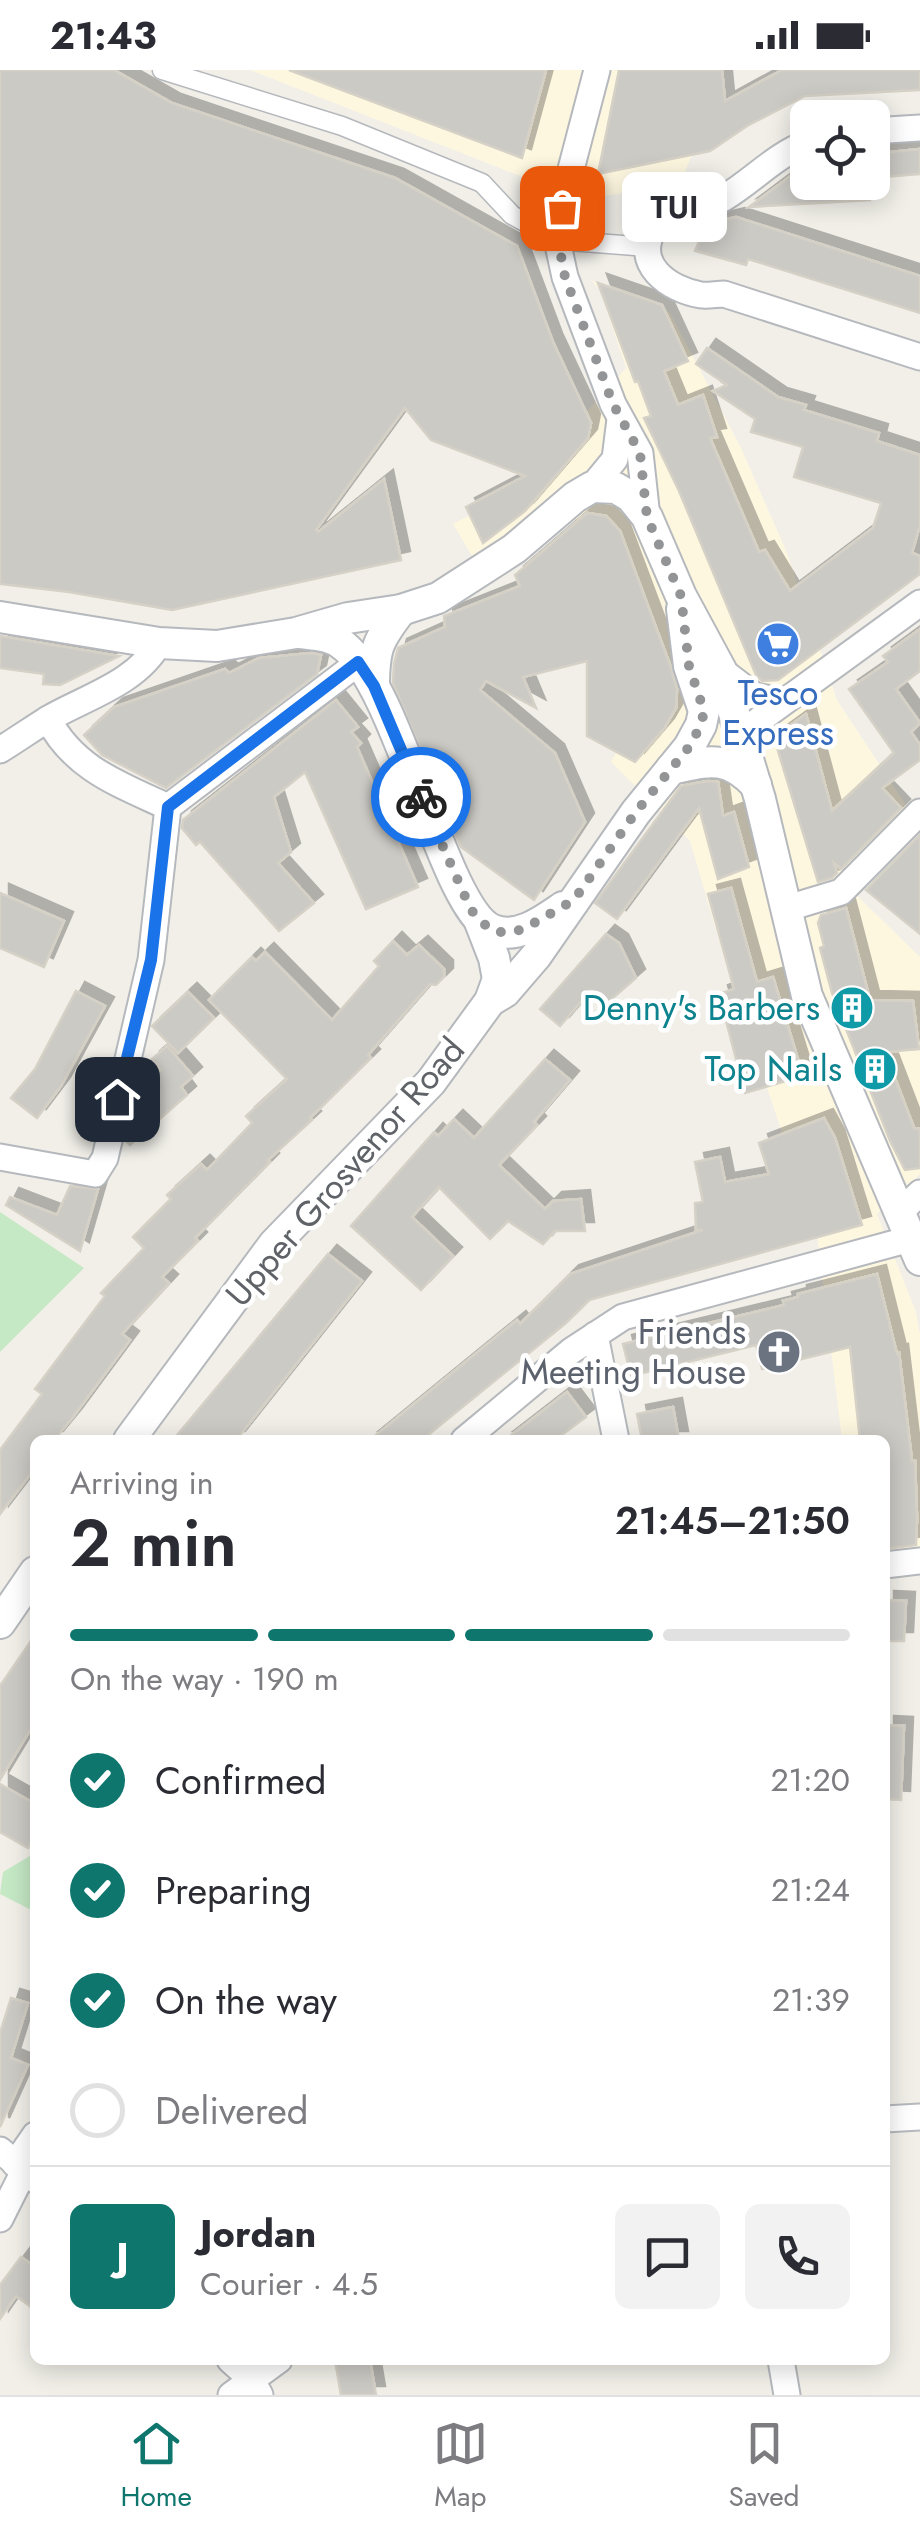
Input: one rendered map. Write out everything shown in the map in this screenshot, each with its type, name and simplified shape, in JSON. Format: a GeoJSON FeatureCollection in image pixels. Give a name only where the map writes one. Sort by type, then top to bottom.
{"type":"FeatureCollection","features":[{"type":"Feature","properties":{"kind":"street"},"geometry":{"type":"LineString","coordinates":[[162,70],[342,126],[482,183],[512,215],[558,240],[648,246]]}},
{"type":"Feature","properties":{"kind":"street"},"geometry":{"type":"LineString","coordinates":[[597,70],[570,173],[558,240],[565,277],[620,419],[640,453],[647,517]]}},
{"type":"Feature","properties":{"kind":"street"},"geometry":{"type":"LineString","coordinates":[[890,130],[920,128]]}},
{"type":"Feature","properties":{"kind":"street"},"geometry":{"type":"LineString","coordinates":[[790,149],[722,200],[672,212],[655,227],[648,246],[649,264],[661,280],[701,295],[724,294],[920,358]]}},
{"type":"Feature","properties":{"kind":"street"},"geometry":{"type":"LineString","coordinates":[[0,616],[159,643],[217,646],[401,610],[438,598],[492,565],[592,487],[615,459],[620,419]]}},
{"type":"Feature","properties":{"kind":"street"},"geometry":{"type":"LineString","coordinates":[[592,487],[616,488],[631,497],[647,517],[681,596],[721,670],[756,784],[807,996],[909,1238]]}},
{"type":"Feature","properties":{"kind":"street"},"geometry":{"type":"LineString","coordinates":[[671,769],[695,736],[704,711],[689,666],[681,596]]}},
{"type":"Feature","properties":{"kind":"street"},"geometry":{"type":"LineString","coordinates":[[740,734],[920,603]]}},
{"type":"Feature","properties":{"kind":"street"},"geometry":{"type":"LineString","coordinates":[[0,1157],[94,1174],[104,1158],[151,960],[168,807],[366,674],[381,636],[401,610]]}},
{"type":"Feature","properties":{"kind":"street"},"geometry":{"type":"LineString","coordinates":[[296,632],[331,638],[346,647],[366,674],[494,958],[498,979],[490,1001]]}},
{"type":"Feature","properties":{"kind":"street"},"geometry":{"type":"LineString","coordinates":[[0,750],[132,674],[150,660],[159,643]]}},
{"type":"Feature","properties":{"kind":"street"},"geometry":{"type":"LineString","coordinates":[[721,670],[755,696],[781,702]]}},
{"type":"Feature","properties":{"kind":"street"},"geometry":{"type":"LineString","coordinates":[[48,719],[61,745],[100,775],[168,807]]}},
{"type":"Feature","properties":{"kind":"street","name":"Upper Grosvenor Road"},"geometry":{"type":"LineString","coordinates":[[133,1435],[274,1244],[431,1082],[490,1001],[518,978],[671,769],[740,734]]}},
{"type":"Feature","properties":{"kind":"street"},"geometry":{"type":"LineString","coordinates":[[671,769],[712,760],[728,764],[756,784]]}},
{"type":"Feature","properties":{"kind":"street"},"geometry":{"type":"LineString","coordinates":[[788,908],[841,892],[920,812]]}},
{"type":"Feature","properties":{"kind":"street"},"geometry":{"type":"LineString","coordinates":[[480,922],[500,932],[522,930],[574,900]]}},
{"type":"Feature","properties":{"kind":"street"},"geometry":{"type":"LineString","coordinates":[[909,1238],[920,1193]]}},
{"type":"Feature","properties":{"kind":"street"},"geometry":{"type":"LineString","coordinates":[[470,1435],[595,1334],[623,1317],[909,1238]]}},
{"type":"Feature","properties":{"kind":"street"},"geometry":{"type":"LineString","coordinates":[[595,1334],[615,1435]]}},
{"type":"Feature","properties":{"kind":"street"},"geometry":{"type":"LineString","coordinates":[[890,1565],[920,1562]]}},
{"type":"Feature","properties":{"kind":"street"},"geometry":{"type":"LineString","coordinates":[[0,1624],[30,1579]]}},
{"type":"Feature","properties":{"kind":"street"},"geometry":{"type":"LineString","coordinates":[[890,2119],[920,2118]]}},
{"type":"Feature","properties":{"kind":"street"},"geometry":{"type":"LineString","coordinates":[[0,2219],[19,2166]]}},
{"type":"Feature","properties":{"kind":"street"},"geometry":{"type":"LineString","coordinates":[[233,2365],[247,2390],[273,2365]]}},
{"type":"Feature","properties":{"kind":"street"},"geometry":{"type":"LineString","coordinates":[[782,2365],[787,2395]]}},
{"type":"Feature","properties":{"kind":"shaded area"},"geometry":{"type":"Polygon","coordinates":[[[250,70],[720,70],[705,122],[680,184],[592,198],[551,188],[250,70]]]}},
{"type":"Feature","properties":{"kind":"shaded area"},"geometry":{"type":"Polygon","coordinates":[[[591,280],[670,313],[741,448],[787,553],[837,700],[914,817],[843,882],[920,957],[920,1174],[877,1214],[916,1312],[920,1335],[920,1559],[890,1563],[890,1435],[841,1435],[817,1235],[734,991],[690,841],[611,762],[648,691],[566,496],[480,569],[453,524],[513,493],[626,368],[600,290],[591,280]]]}},
{"type":"Feature","properties":{"kind":"green space"},"geometry":{"type":"Polygon","coordinates":[[[0,1212],[84,1268],[0,1352],[0,1212]]]}},
{"type":"Feature","properties":{"kind":"green space"},"geometry":{"type":"Polygon","coordinates":[[[30,1856],[30,1909],[0,1894],[3,1872],[30,1856]]]}},
{"type":"Feature","properties":{"kind":"building"},"geometry":{"type":"Polygon","coordinates":[[[0,70],[114,70],[172,103],[395,178],[517,246],[553,342],[591,423],[588,438],[525,511],[483,543],[466,507],[525,476],[431,440],[405,408],[316,530],[384,479],[401,560],[172,610],[0,584],[0,70]]]}},
{"type":"Feature","properties":{"kind":"building"},"geometry":{"type":"Polygon","coordinates":[[[289,70],[546,70],[522,158],[289,70]]]}},
{"type":"Feature","properties":{"kind":"building"},"geometry":{"type":"Polygon","coordinates":[[[619,70],[722,70],[725,101],[782,70],[920,70],[920,90],[805,96],[790,100],[790,104],[710,151],[598,174],[619,70]]]}},
{"type":"Feature","properties":{"kind":"building"},"geometry":{"type":"Polygon","coordinates":[[[920,149],[920,174],[890,176],[890,152],[920,149]]]}},
{"type":"Feature","properties":{"kind":"building"},"geometry":{"type":"Polygon","coordinates":[[[790,176],[790,200],[870,200],[749,207],[790,176]]]}},
{"type":"Feature","properties":{"kind":"building"},"geometry":{"type":"Polygon","coordinates":[[[736,217],[920,276],[920,313],[748,259],[746,265],[695,251],[706,224],[736,217]]]}},
{"type":"Feature","properties":{"kind":"building"},"geometry":{"type":"Polygon","coordinates":[[[598,283],[662,305],[688,361],[664,371],[678,405],[703,395],[717,437],[710,438],[759,552],[765,550],[790,591],[873,528],[881,503],[794,477],[803,447],[751,432],[755,419],[713,391],[727,385],[696,364],[707,348],[778,397],[806,405],[804,410],[879,433],[877,441],[920,455],[920,525],[912,553],[920,556],[920,574],[778,680],[762,681],[756,675],[644,418],[651,416],[598,283]]]}},
{"type":"Feature","properties":{"kind":"building"},"geometry":{"type":"Polygon","coordinates":[[[587,513],[606,516],[620,531],[670,665],[677,689],[676,708],[635,762],[587,736],[587,661],[523,677],[536,708],[486,681],[480,690],[555,753],[585,822],[534,900],[461,847],[393,683],[394,664],[398,648],[445,627],[444,616],[520,586],[515,575],[587,513]]]}},
{"type":"Feature","properties":{"kind":"building"},"geometry":{"type":"Polygon","coordinates":[[[920,629],[920,671],[896,689],[920,723],[911,732],[920,745],[920,760],[882,788],[901,808],[841,869],[834,863],[837,873],[832,878],[818,882],[775,741],[777,735],[806,714],[832,811],[894,753],[849,689],[888,662],[883,656],[920,629]]]}},
{"type":"Feature","properties":{"kind":"building"},"geometry":{"type":"Polygon","coordinates":[[[0,636],[119,656],[60,685],[43,684],[44,674],[0,668],[0,636]]]}},
{"type":"Feature","properties":{"kind":"building"},"geometry":{"type":"Polygon","coordinates":[[[321,655],[317,674],[166,788],[102,755],[84,735],[114,707],[225,669],[229,673],[259,658],[321,655]]]}},
{"type":"Feature","properties":{"kind":"building"},"geometry":{"type":"Polygon","coordinates":[[[336,700],[358,727],[351,732],[361,743],[357,747],[418,887],[366,909],[305,772],[274,797],[291,852],[278,863],[314,903],[279,931],[200,842],[196,845],[182,828],[183,820],[336,700]]]}},
{"type":"Feature","properties":{"kind":"building"},"geometry":{"type":"Polygon","coordinates":[[[718,782],[723,816],[734,812],[749,867],[718,879],[699,808],[617,919],[595,903],[681,786],[718,782]]]}},
{"type":"Feature","properties":{"kind":"building"},"geometry":{"type":"Polygon","coordinates":[[[920,835],[920,934],[866,890],[920,835]]]}},
{"type":"Feature","properties":{"kind":"building"},"geometry":{"type":"Polygon","coordinates":[[[731,888],[757,982],[773,977],[803,1076],[745,1093],[719,994],[734,989],[708,894],[731,888]]]}},
{"type":"Feature","properties":{"kind":"building"},"geometry":{"type":"Polygon","coordinates":[[[0,893],[64,921],[44,967],[0,948],[0,893]]]}},
{"type":"Feature","properties":{"kind":"building"},"geometry":{"type":"Polygon","coordinates":[[[846,908],[870,1000],[913,1001],[919,1049],[885,1052],[914,1128],[920,1129],[920,1168],[905,1170],[890,1141],[832,993],[818,923],[821,915],[846,908]]]}},
{"type":"Feature","properties":{"kind":"building"},"geometry":{"type":"Polygon","coordinates":[[[606,934],[619,943],[636,978],[607,1003],[591,990],[560,1026],[540,1009],[606,934]]]}},
{"type":"Feature","properties":{"kind":"building"},"geometry":{"type":"Polygon","coordinates":[[[393,941],[407,955],[419,945],[444,969],[444,977],[436,985],[430,984],[368,1055],[371,1058],[268,1160],[162,1277],[169,1283],[122,1334],[130,1340],[58,1435],[30,1435],[30,1475],[0,1514],[0,1450],[42,1394],[35,1389],[105,1296],[101,1293],[144,1248],[133,1237],[171,1199],[167,1195],[201,1164],[207,1170],[252,1123],[246,1116],[287,1079],[209,1000],[252,957],[256,961],[265,952],[332,1020],[379,966],[374,961],[393,941]]]}},
{"type":"Feature","properties":{"kind":"building"},"geometry":{"type":"Polygon","coordinates":[[[76,991],[105,1006],[61,1086],[37,1118],[11,1098],[35,1069],[76,991]]]}},
{"type":"Feature","properties":{"kind":"building"},"geometry":{"type":"Polygon","coordinates":[[[188,992],[214,1018],[178,1053],[152,1026],[188,992]]]}},
{"type":"Feature","properties":{"kind":"building"},"geometry":{"type":"Polygon","coordinates":[[[167,1046],[193,1076],[181,1087],[187,1095],[130,1145],[126,1141],[130,1123],[153,1101],[141,1088],[161,1070],[151,1060],[167,1046]]]}},
{"type":"Feature","properties":{"kind":"building"},"geometry":{"type":"Polygon","coordinates":[[[545,1059],[570,1080],[534,1122],[537,1125],[499,1165],[545,1209],[553,1201],[581,1199],[585,1231],[555,1231],[543,1244],[508,1221],[490,1239],[439,1187],[412,1217],[453,1256],[421,1290],[351,1226],[434,1132],[438,1136],[454,1119],[474,1138],[545,1059]]]}},
{"type":"Feature","properties":{"kind":"building"},"geometry":{"type":"Polygon","coordinates":[[[824,1118],[835,1138],[862,1225],[589,1300],[428,1435],[376,1435],[517,1320],[520,1324],[570,1274],[703,1230],[696,1230],[695,1203],[703,1202],[695,1162],[720,1157],[725,1182],[769,1174],[759,1143],[824,1118]]]}},
{"type":"Feature","properties":{"kind":"building"},"geometry":{"type":"Polygon","coordinates":[[[70,1186],[98,1189],[80,1251],[6,1205],[10,1197],[57,1215],[70,1186]]]}},
{"type":"Feature","properties":{"kind":"building"},"geometry":{"type":"Polygon","coordinates":[[[328,1254],[362,1281],[240,1435],[177,1435],[328,1254]]]}},
{"type":"Feature","properties":{"kind":"building"},"geometry":{"type":"Polygon","coordinates":[[[877,1274],[899,1353],[915,1461],[916,1545],[890,1548],[890,1435],[859,1435],[850,1347],[762,1369],[756,1345],[631,1376],[623,1344],[784,1305],[783,1301],[877,1274]]]}},
{"type":"Feature","properties":{"kind":"building"},"geometry":{"type":"Polygon","coordinates":[[[567,1392],[586,1417],[562,1435],[511,1435],[567,1392]]]}},
{"type":"Feature","properties":{"kind":"building"},"geometry":{"type":"Polygon","coordinates":[[[673,1407],[678,1435],[641,1435],[637,1414],[673,1407]]]}},
{"type":"Feature","properties":{"kind":"building"},"geometry":{"type":"Polygon","coordinates":[[[890,1600],[906,1601],[904,1641],[890,1641],[890,1600]]]}},
{"type":"Feature","properties":{"kind":"building"},"geometry":{"type":"Polygon","coordinates":[[[30,1642],[30,1730],[0,1780],[0,1686],[30,1642]]]}},
{"type":"Feature","properties":{"kind":"building"},"geometry":{"type":"Polygon","coordinates":[[[890,1725],[904,1726],[901,1800],[890,1799],[890,1725]]]}},
{"type":"Feature","properties":{"kind":"building"},"geometry":{"type":"Polygon","coordinates":[[[0,1784],[30,1801],[30,1844],[28,1848],[0,1832],[0,1784]]]}},
{"type":"Feature","properties":{"kind":"building"},"geometry":{"type":"Polygon","coordinates":[[[11,1998],[28,2003],[11,2058],[28,2065],[0,2127],[0,2033],[11,1998]]]}},
{"type":"Feature","properties":{"kind":"building"},"geometry":{"type":"Polygon","coordinates":[[[21,2257],[30,2263],[30,2306],[16,2296],[0,2319],[0,2285],[21,2257]]]}},
{"type":"Feature","properties":{"kind":"building"},"geometry":{"type":"Polygon","coordinates":[[[336,2365],[371,2365],[376,2395],[341,2395],[336,2365]]]}},
{"type":"Feature","properties":{"kind":"way so far"},"geometry":{"type":"LineString","coordinates":[[421,797],[458,883],[480,922],[500,932],[522,930],[574,900],[636,812],[689,747],[701,725],[704,711],[689,666],[681,596],[647,517],[640,453],[613,404],[565,277],[558,240],[562,208]]}},
{"type":"Feature","properties":{"kind":"place","name":"TUI"},"geometry":{"type":"Point","coordinates":[562,208]}},
{"type":"Feature","properties":{"kind":"place","name":"Tesco Express"},"geometry":{"type":"Point","coordinates":[778,644]}},
{"type":"Feature","properties":{"kind":"place","name":"Denny's Barbers"},"geometry":{"type":"Point","coordinates":[852,1008]}},
{"type":"Feature","properties":{"kind":"place","name":"Top Nails"},"geometry":{"type":"Point","coordinates":[875,1069]}},
{"type":"Feature","properties":{"kind":"place","name":"Friends Meeting House"},"geometry":{"type":"Point","coordinates":[779,1352]}},
{"type":"Feature","properties":{"kind":"route"},"geometry":{"type":"LineString","coordinates":[[117,1099],[151,960],[168,807],[358,662],[374,686],[421,797]]}}]}
